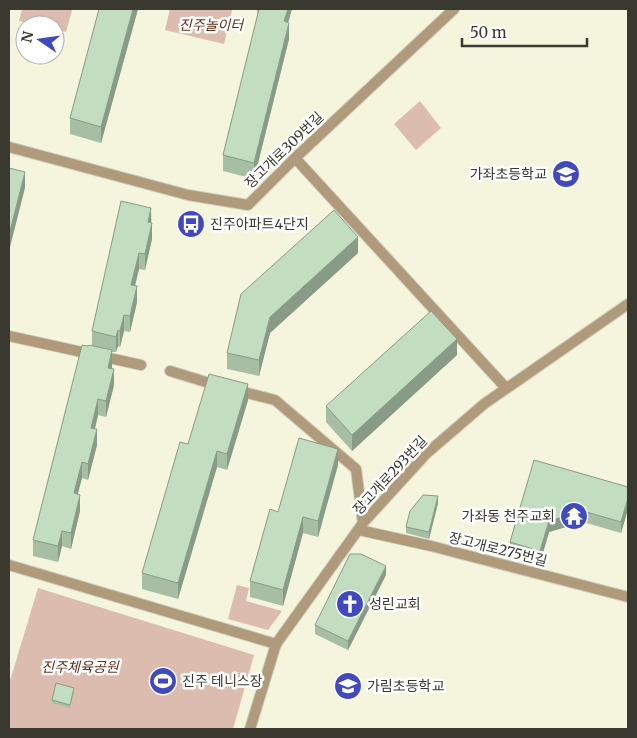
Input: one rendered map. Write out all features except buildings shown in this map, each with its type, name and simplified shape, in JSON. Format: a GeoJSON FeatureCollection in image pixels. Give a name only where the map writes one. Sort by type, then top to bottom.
{"type":"FeatureCollection","features":[{"type":"Feature","properties":{"kind":"street","name":"장고개로309번길"},"geometry":{"type":"LineString","coordinates":[[9,147],[183,194],[248,205],[295,158],[454,9]]}},
{"type":"Feature","properties":{"kind":"street"},"geometry":{"type":"LineString","coordinates":[[295,158],[506,388]]}},
{"type":"Feature","properties":{"kind":"street","name":"장고개로293번길"},"geometry":{"type":"LineString","coordinates":[[250,729],[276,644],[361,527],[426,454],[484,404],[628,304]]}},
{"type":"Feature","properties":{"kind":"street"},"geometry":{"type":"LineString","coordinates":[[9,336],[142,365]]}},
{"type":"Feature","properties":{"kind":"street"},"geometry":{"type":"LineString","coordinates":[[170,371],[275,400],[356,469],[361,527]]}},
{"type":"Feature","properties":{"kind":"street","name":"장고개로275번길"},"geometry":{"type":"LineString","coordinates":[[361,527],[628,597]]}},
{"type":"Feature","properties":{"kind":"street"},"geometry":{"type":"LineString","coordinates":[[9,566],[276,644]]}},
{"type":"Feature","properties":{"kind":"green space"},"geometry":{"type":"Polygon","coordinates":[[[22,9],[72,10],[66,32],[65,15],[20,15],[22,9]]]}},
{"type":"Feature","properties":{"kind":"green space","name":"진주놀이터"},"geometry":{"type":"Polygon","coordinates":[[[170,9],[232,10],[224,44],[165,30],[170,9]]]}},
{"type":"Feature","properties":{"kind":"green space"},"geometry":{"type":"Polygon","coordinates":[[[420,101],[441,128],[416,150],[394,124],[420,101]]]}},
{"type":"Feature","properties":{"kind":"green space"},"geometry":{"type":"Polygon","coordinates":[[[237,585],[249,588],[246,601],[282,611],[268,630],[228,619],[237,585]]]}},
{"type":"Feature","properties":{"kind":"green space","name":"진주체육공원"},"geometry":{"type":"Polygon","coordinates":[[[38,588],[254,655],[233,729],[9,729],[9,684],[38,588]]]}},
{"type":"Feature","properties":{"kind":"place","name":"가좌초등학교"},"geometry":{"type":"Point","coordinates":[566,174]}},
{"type":"Feature","properties":{"kind":"place","name":"진주아파트4단지"},"geometry":{"type":"Point","coordinates":[191,224]}},
{"type":"Feature","properties":{"kind":"place","name":"가좌동 천주교회"},"geometry":{"type":"Point","coordinates":[574,516]}},
{"type":"Feature","properties":{"kind":"place","name":"성린교회"},"geometry":{"type":"Point","coordinates":[350,604]}},
{"type":"Feature","properties":{"kind":"place","name":"진주 테니스장"},"geometry":{"type":"Point","coordinates":[163,681]}},
{"type":"Feature","properties":{"kind":"place","name":"가림초등학교"},"geometry":{"type":"Point","coordinates":[348,686]}}]}
